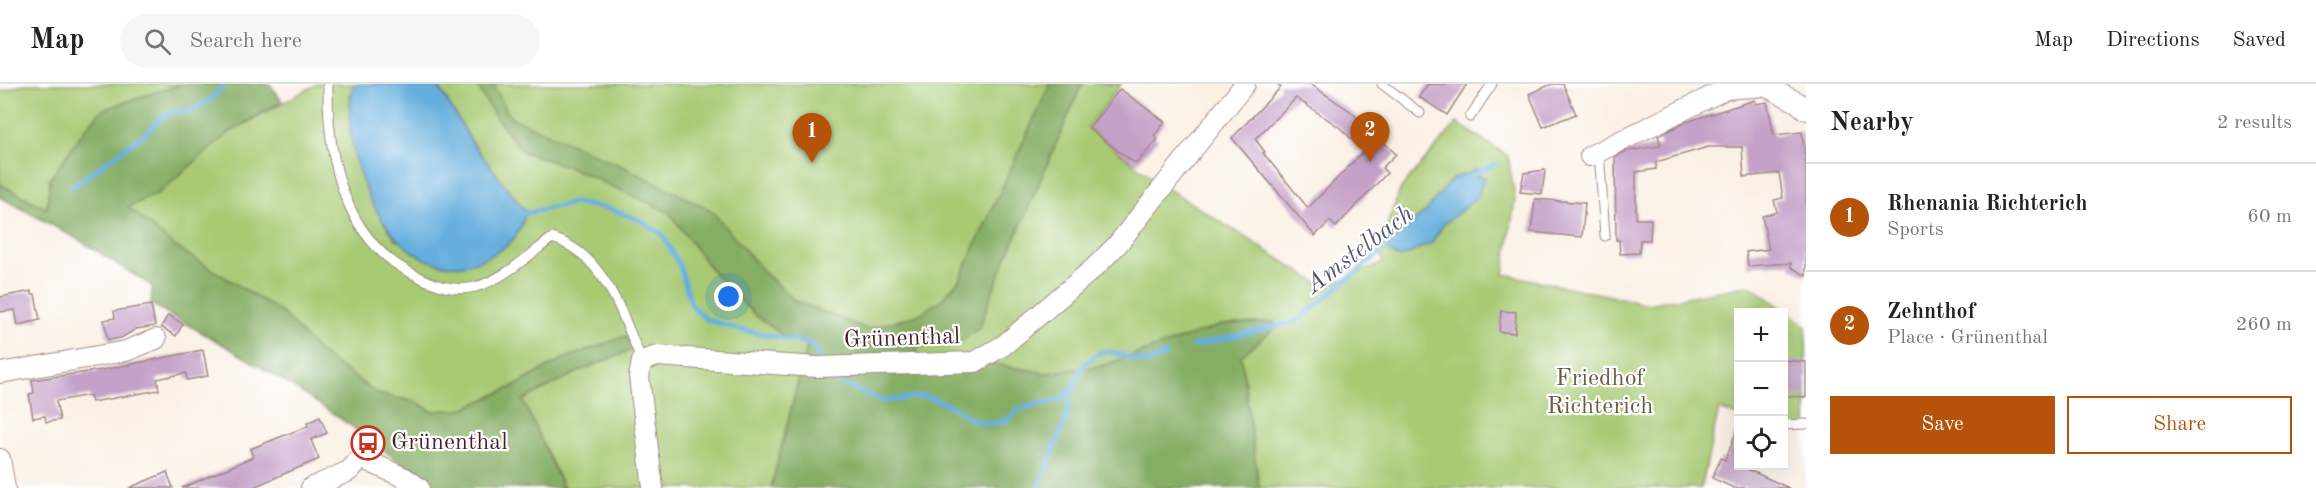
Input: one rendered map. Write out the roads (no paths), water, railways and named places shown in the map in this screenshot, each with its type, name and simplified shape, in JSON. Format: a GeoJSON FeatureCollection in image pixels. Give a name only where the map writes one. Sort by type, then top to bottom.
{"type":"FeatureCollection","features":[{"type":"Feature","properties":{"kind":"street","name":"Grünenthal"},"geometry":{"type":"LineString","coordinates":[[642,361],[657,356],[817,367],[975,362],[1004,345],[1094,268],[1117,244],[1245,84]]}},
{"type":"Feature","properties":{"kind":"street"},"geometry":{"type":"LineString","coordinates":[[1594,154],[1726,89],[1763,85],[1797,102],[1806,110]]}},
{"type":"Feature","properties":{"kind":"street"},"geometry":{"type":"LineString","coordinates":[[0,373],[126,351],[156,339]]}},
{"type":"Feature","properties":{"kind":"street"},"geometry":{"type":"LineString","coordinates":[[642,361],[639,377],[653,488]]}},
{"type":"Feature","properties":{"kind":"street"},"geometry":{"type":"LineString","coordinates":[[311,488],[349,471],[361,458],[405,478],[419,488]]}},
{"type":"Feature","properties":{"kind":"street"},"geometry":{"type":"LineString","coordinates":[[0,459],[5,488]]}},
{"type":"Feature","properties":{"kind":"lane"},"geometry":{"type":"LineString","coordinates":[[328,84],[332,149],[342,188],[358,225],[394,264],[444,287],[474,287],[501,275],[552,238],[567,243],[588,258],[606,283],[642,361]]}},
{"type":"Feature","properties":{"kind":"lane"},"geometry":{"type":"LineString","coordinates":[[1382,84],[1420,113]]}},
{"type":"Feature","properties":{"kind":"lane"},"geometry":{"type":"LineString","coordinates":[[1470,117],[1492,84]]}},
{"type":"Feature","properties":{"kind":"lane"},"geometry":{"type":"LineString","coordinates":[[1594,154],[1605,236]]}},
{"type":"Feature","properties":{"kind":"lane"},"geometry":{"type":"LineString","coordinates":[[1788,425],[1806,424]]}},
{"type":"Feature","properties":{"kind":"water"},"geometry":{"type":"Polygon","coordinates":[[[354,84],[437,84],[473,144],[526,212],[520,229],[512,241],[486,258],[454,265],[424,259],[399,240],[378,213],[362,181],[353,147],[350,114],[354,84]]]}},
{"type":"Feature","properties":{"kind":"water"},"geometry":{"type":"Polygon","coordinates":[[[1479,169],[1482,173],[1476,177],[1485,177],[1477,198],[1443,225],[1431,244],[1397,257],[1387,249],[1388,244],[1427,210],[1452,179],[1479,169]]]}},
{"type":"Feature","properties":{"kind":"waterway"},"geometry":{"type":"LineString","coordinates":[[72,187],[146,133],[163,116],[177,111],[189,112],[209,101],[225,84]]}},
{"type":"Feature","properties":{"kind":"waterway","name":"Amstelbach"},"geometry":{"type":"LineString","coordinates":[[1475,174],[1495,164]]}},
{"type":"Feature","properties":{"kind":"waterway","name":"Amstelbach"},"geometry":{"type":"LineString","coordinates":[[518,215],[573,203],[607,208],[640,220],[662,234],[680,267],[692,307],[706,319],[737,329],[811,344],[825,363]]}},
{"type":"Feature","properties":{"kind":"waterway","name":"Amstelbach"},"geometry":{"type":"LineString","coordinates":[[1193,346],[1297,321],[1383,250],[1393,245]]}},
{"type":"Feature","properties":{"kind":"waterway","name":"Amstelbach"},"geometry":{"type":"LineString","coordinates":[[829,371],[832,380],[883,401],[925,396],[952,406],[974,421],[986,424],[1006,421],[1019,409],[1058,400],[1072,390],[1084,364],[1101,352],[1111,352],[1148,363],[1166,354]]}},
{"type":"Feature","properties":{"kind":"waterway"},"geometry":{"type":"LineString","coordinates":[[1039,488],[1067,416],[1071,390]]}},
{"type":"Feature","properties":{"kind":"place","name":"Zehnthof"},"geometry":{"type":"Point","coordinates":[1370,162]}},
{"type":"Feature","properties":{"kind":"place","name":"Rhenania Richterich"},"geometry":{"type":"Point","coordinates":[812,163]}},
{"type":"Feature","properties":{"kind":"place","name":"Grünenthal"},"geometry":{"type":"Point","coordinates":[368,443]}},
{"type":"Feature","properties":{"kind":"park label","name":"Friedhof Richterich"},"geometry":{"type":"Point","coordinates":[1600,393]}}]}
